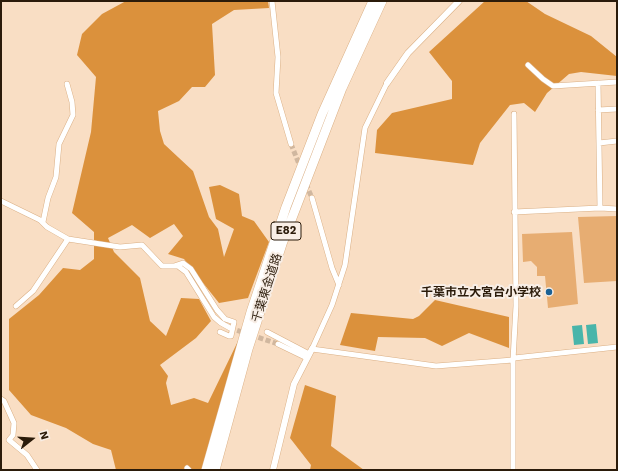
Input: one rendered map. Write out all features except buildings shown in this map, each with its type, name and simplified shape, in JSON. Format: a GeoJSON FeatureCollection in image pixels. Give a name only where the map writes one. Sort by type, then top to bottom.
{"type":"FeatureCollection","features":[{"type":"Feature","properties":{"kind":"highway","name":"千葉東金道路"},"geometry":{"type":"LineString","coordinates":[[206,470],[251,312],[286,207],[327,102],[373,1]]}},
{"type":"Feature","properties":{"kind":"highway","name":"千葉東金道路"},"geometry":{"type":"LineString","coordinates":[[214,470],[250,342],[282,244],[336,102],[382,1]]}},
{"type":"Feature","properties":{"kind":"street"},"geometry":{"type":"LineString","coordinates":[[272,1],[278,57],[276,93],[291,144]]}},
{"type":"Feature","properties":{"kind":"street"},"geometry":{"type":"LineString","coordinates":[[273,470],[294,384],[325,323],[339,285],[350,240],[363,134],[368,120],[387,83],[408,53],[459,1]]}},
{"type":"Feature","properties":{"kind":"street"},"geometry":{"type":"LineString","coordinates":[[528,65],[542,79],[553,86],[617,82]]}},
{"type":"Feature","properties":{"kind":"street"},"geometry":{"type":"LineString","coordinates":[[598,83],[600,208]]}},
{"type":"Feature","properties":{"kind":"street"},"geometry":{"type":"LineString","coordinates":[[43,222],[48,198],[56,177],[59,144],[72,115],[72,102],[67,84]]}},
{"type":"Feature","properties":{"kind":"street"},"geometry":{"type":"LineString","coordinates":[[598,110],[617,109]]}},
{"type":"Feature","properties":{"kind":"street"},"geometry":{"type":"LineString","coordinates":[[513,470],[516,306],[514,114]]}},
{"type":"Feature","properties":{"kind":"street"},"geometry":{"type":"LineString","coordinates":[[599,142],[617,141]]}},
{"type":"Feature","properties":{"kind":"street"},"geometry":{"type":"LineString","coordinates":[[312,198],[332,268],[339,285]]}},
{"type":"Feature","properties":{"kind":"street"},"geometry":{"type":"LineString","coordinates":[[1,201],[43,222],[68,239],[120,247],[142,246],[162,266],[182,268],[214,317],[230,328]]}},
{"type":"Feature","properties":{"kind":"street"},"geometry":{"type":"LineString","coordinates":[[514,212],[600,208],[617,209]]}},
{"type":"Feature","properties":{"kind":"street"},"geometry":{"type":"LineString","coordinates":[[16,306],[33,291],[54,257],[68,239]]}},
{"type":"Feature","properties":{"kind":"street"},"geometry":{"type":"LineString","coordinates":[[173,266],[183,263],[192,269],[225,319],[234,322],[231,336],[220,332]]}},
{"type":"Feature","properties":{"kind":"street"},"geometry":{"type":"LineString","coordinates":[[267,332],[309,354]]}},
{"type":"Feature","properties":{"kind":"street"},"geometry":{"type":"LineString","coordinates":[[278,344],[309,354],[436,366],[617,348]]}},
{"type":"Feature","properties":{"kind":"street"},"geometry":{"type":"LineString","coordinates":[[1,399],[4,401],[14,423],[13,435],[9,440],[27,455],[37,470]]}},
{"type":"Feature","properties":{"kind":"shaded area"},"geometry":{"type":"Polygon","coordinates":[[[126,1],[268,1],[269,8],[234,10],[212,24],[215,75],[205,87],[192,87],[179,101],[158,111],[160,131],[164,144],[193,171],[209,217],[218,229],[224,257],[234,229],[216,219],[209,187],[220,185],[239,194],[242,216],[254,221],[269,242],[248,298],[219,303],[184,259],[168,254],[183,236],[174,224],[150,238],[132,225],[108,238],[114,252],[140,278],[150,321],[166,336],[181,298],[199,299],[211,321],[196,338],[160,365],[168,376],[166,383],[171,405],[194,398],[208,403],[239,339],[202,470],[116,470],[111,450],[93,444],[66,428],[31,415],[9,390],[9,319],[39,295],[63,268],[80,270],[94,259],[94,232],[72,213],[91,132],[96,77],[77,55],[82,34],[102,14],[126,1]]]}},
{"type":"Feature","properties":{"kind":"shaded area"},"geometry":{"type":"Polygon","coordinates":[[[485,1],[526,1],[545,14],[591,36],[617,57],[617,76],[581,72],[569,74],[547,93],[535,112],[524,103],[510,105],[480,143],[473,165],[375,153],[377,130],[392,113],[452,99],[452,81],[429,52],[485,1]]]}},
{"type":"Feature","properties":{"kind":"shaded area"},"geometry":{"type":"Polygon","coordinates":[[[617,216],[617,281],[584,283],[578,217],[617,216]]]}},
{"type":"Feature","properties":{"kind":"shaded area"},"geometry":{"type":"Polygon","coordinates":[[[572,232],[578,304],[548,308],[545,276],[537,276],[537,267],[531,261],[523,262],[522,234],[572,232]]]}},
{"type":"Feature","properties":{"kind":"shaded area"},"geometry":{"type":"Polygon","coordinates":[[[435,300],[509,317],[509,348],[469,333],[442,346],[425,338],[378,337],[375,351],[340,345],[351,313],[413,319],[419,316],[435,300]]]}},
{"type":"Feature","properties":{"kind":"shaded area"},"geometry":{"type":"Polygon","coordinates":[[[305,385],[336,396],[331,446],[364,470],[310,470],[311,465],[290,438],[305,385]]]}},
{"type":"Feature","properties":{"kind":"water"},"geometry":{"type":"Polygon","coordinates":[[[596,324],[598,343],[588,344],[586,325],[596,324]]]}},
{"type":"Feature","properties":{"kind":"water"},"geometry":{"type":"Polygon","coordinates":[[[582,325],[584,344],[574,345],[572,326],[582,325]]]}},
{"type":"Feature","properties":{"kind":"tunnel"},"geometry":{"type":"LineString","coordinates":[[291,144],[301,169]]}},
{"type":"Feature","properties":{"kind":"tunnel"},"geometry":{"type":"LineString","coordinates":[[306,184],[312,198]]}},
{"type":"Feature","properties":{"kind":"tunnel"},"geometry":{"type":"LineString","coordinates":[[230,328],[278,344]]}},
{"type":"Feature","properties":{"kind":"place","name":"千葉市立大宮台小学校"},"geometry":{"type":"Point","coordinates":[549,292]}}]}
